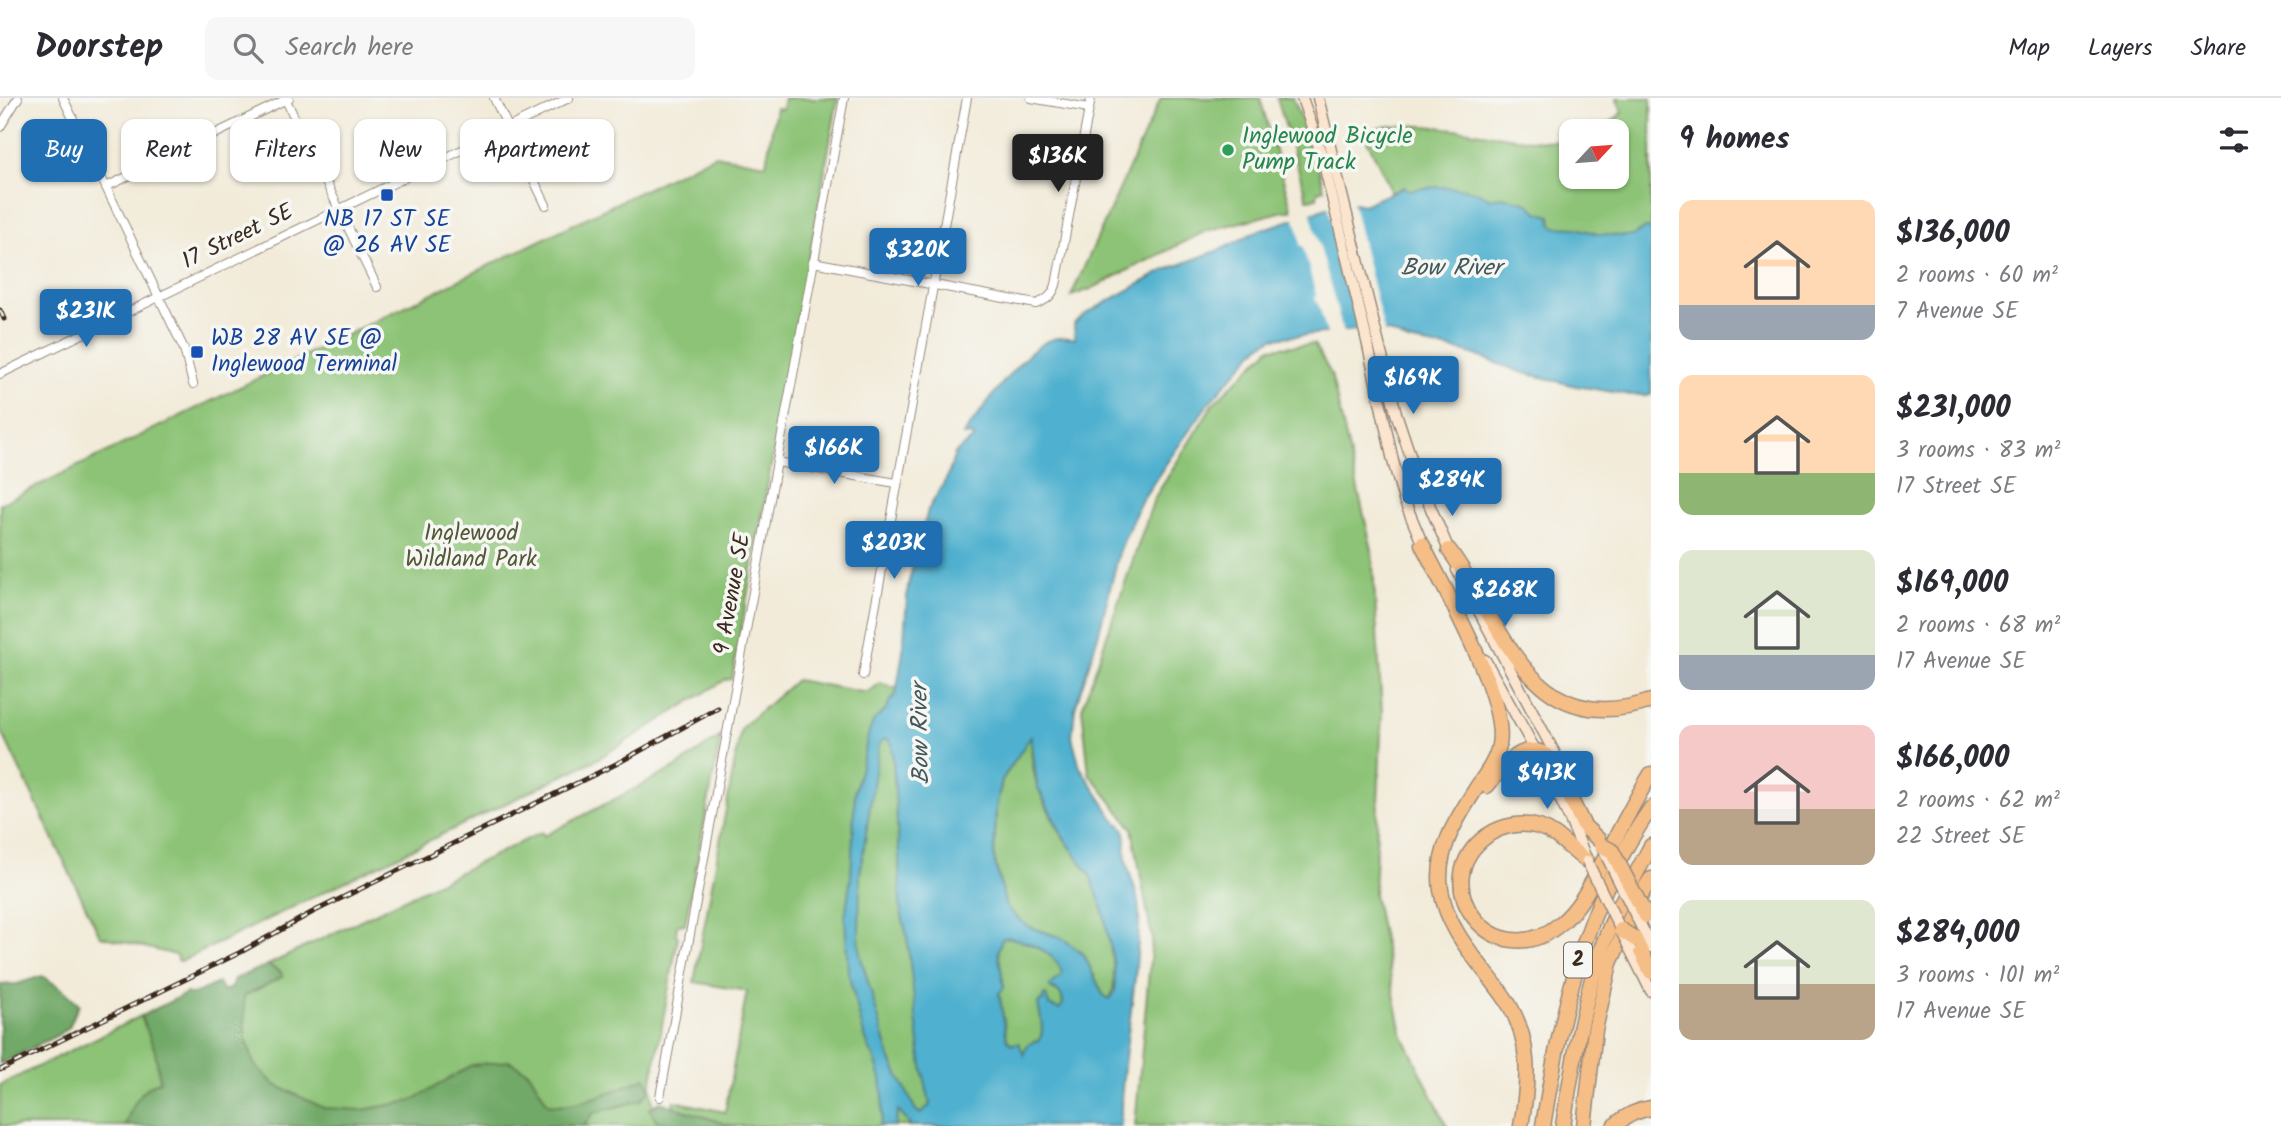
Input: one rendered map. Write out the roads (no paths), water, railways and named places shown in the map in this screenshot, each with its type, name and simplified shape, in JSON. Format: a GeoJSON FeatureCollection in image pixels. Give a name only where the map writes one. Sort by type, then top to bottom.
{"type":"FeatureCollection","features":[{"type":"Feature","properties":{"kind":"highway"},"geometry":{"type":"LineString","coordinates":[[1422,544],[1479,659],[1499,720],[1500,743],[1497,753],[1492,765],[1459,814],[1448,838],[1441,861],[1440,881],[1452,925],[1505,999],[1522,1035],[1528,1069],[1521,1126]]}},
{"type":"Feature","properties":{"kind":"highway"},"geometry":{"type":"LineString","coordinates":[[1449,550],[1520,663],[1552,694],[1578,706],[1602,710],[1630,708],[1651,701]]}},
{"type":"Feature","properties":{"kind":"highway"},"geometry":{"type":"LineString","coordinates":[[1448,838],[1502,768],[1522,752],[1533,749],[1546,754],[1584,826],[1612,851],[1641,931],[1651,972]]}},
{"type":"Feature","properties":{"kind":"highway"},"geometry":{"type":"LineString","coordinates":[[1587,861],[1548,831],[1530,825],[1507,826],[1487,836],[1469,855],[1462,887],[1467,908],[1478,924],[1503,939],[1523,941],[1552,930],[1568,917],[1583,898],[1651,774]]}},
{"type":"Feature","properties":{"kind":"highway","name":"2"},"geometry":{"type":"LineString","coordinates":[[1543,1126],[1565,1005],[1579,956],[1598,904],[1623,854],[1651,808]]}},
{"type":"Feature","properties":{"kind":"highway","name":"2"},"geometry":{"type":"LineString","coordinates":[[1563,1126],[1582,1019],[1596,967],[1610,929],[1651,846]]}},
{"type":"Feature","properties":{"kind":"highway"},"geometry":{"type":"LineString","coordinates":[[1584,1126],[1595,1030],[1611,963],[1651,879]]}},
{"type":"Feature","properties":{"kind":"highway"},"geometry":{"type":"LineString","coordinates":[[1621,930],[1641,931]]}},
{"type":"Feature","properties":{"kind":"highway"},"geometry":{"type":"LineString","coordinates":[[1614,1126],[1637,1111],[1651,1108]]}},
{"type":"Feature","properties":{"kind":"main road"},"geometry":{"type":"LineString","coordinates":[[1302,98],[1336,190]]}},
{"type":"Feature","properties":{"kind":"main road"},"geometry":{"type":"LineString","coordinates":[[1318,98],[1336,190],[1373,341],[1426,499],[1461,580],[1543,728],[1600,843]]}},
{"type":"Feature","properties":{"kind":"main road"},"geometry":{"type":"LineString","coordinates":[[1373,341],[1393,461],[1404,500],[1422,544],[1533,749],[1621,930]]}},
{"type":"Feature","properties":{"kind":"main road"},"geometry":{"type":"LineString","coordinates":[[1641,931],[1651,947]]}},
{"type":"Feature","properties":{"kind":"main road"},"geometry":{"type":"LineString","coordinates":[[1641,931],[1651,991]]}},
{"type":"Feature","properties":{"kind":"street"},"geometry":{"type":"LineString","coordinates":[[0,127],[18,98]]}},
{"type":"Feature","properties":{"kind":"street"},"geometry":{"type":"LineString","coordinates":[[62,98],[184,349],[193,384]]}},
{"type":"Feature","properties":{"kind":"street"},"geometry":{"type":"LineString","coordinates":[[494,98],[504,119]]}},
{"type":"Feature","properties":{"kind":"street","name":"17 Street SE"},"geometry":{"type":"LineString","coordinates":[[526,119],[569,98]]}},
{"type":"Feature","properties":{"kind":"street","name":"9 Avenue SE"},"geometry":{"type":"LineString","coordinates":[[660,1097],[844,98]]}},
{"type":"Feature","properties":{"kind":"street"},"geometry":{"type":"LineString","coordinates":[[863,675],[967,98]]}},
{"type":"Feature","properties":{"kind":"street"},"geometry":{"type":"LineString","coordinates":[[1031,98],[1089,108]]}},
{"type":"Feature","properties":{"kind":"street"},"geometry":{"type":"LineString","coordinates":[[813,262],[1036,303],[1046,300],[1056,285],[1091,98]]}},
{"type":"Feature","properties":{"kind":"street"},"geometry":{"type":"LineString","coordinates":[[106,187],[287,99],[377,287]]}},
{"type":"Feature","properties":{"kind":"street","name":"17 Street SE"},"geometry":{"type":"LineString","coordinates":[[0,374],[460,151]]}},
{"type":"Feature","properties":{"kind":"street"},"geometry":{"type":"LineString","coordinates":[[535,182],[546,205]]}},
{"type":"Feature","properties":{"kind":"street"},"geometry":{"type":"LineString","coordinates":[[777,461],[896,483]]}},
{"type":"Feature","properties":{"kind":"water","name":"Bow River"},"geometry":{"type":"Polygon","coordinates":[[[1404,187],[1409,190],[1451,187],[1482,194],[1490,199],[1501,197],[1526,202],[1538,212],[1551,216],[1555,227],[1622,236],[1632,236],[1646,228],[1651,229],[1651,395],[1631,395],[1576,386],[1521,372],[1467,352],[1408,341],[1389,332],[1355,330],[1273,338],[1259,346],[1208,404],[1140,503],[1120,549],[1098,636],[1075,708],[1072,737],[1080,767],[1124,830],[1126,860],[1139,908],[1121,1126],[911,1126],[898,1110],[895,1126],[879,1126],[883,1097],[881,1079],[863,1031],[848,972],[845,917],[851,876],[855,791],[874,720],[887,709],[896,694],[903,652],[908,585],[928,510],[948,476],[955,453],[974,438],[963,435],[1017,366],[1042,344],[1053,339],[1075,338],[1074,324],[1087,313],[1163,271],[1227,247],[1255,232],[1327,208],[1355,203],[1363,205],[1404,187]],[[1031,736],[1002,780],[996,808],[994,858],[1006,907],[1027,926],[1062,938],[1084,955],[1103,995],[1110,999],[1115,991],[1114,966],[1103,910],[1090,875],[1062,835],[1037,786],[1031,736]],[[884,739],[879,744],[860,875],[860,954],[890,1058],[920,1114],[930,1105],[921,1061],[907,937],[900,907],[892,745],[889,740],[884,739]],[[1002,939],[998,951],[1004,988],[999,993],[1007,1040],[1012,1044],[1019,1043],[1024,1055],[1027,1045],[1039,1042],[1041,1037],[1042,1023],[1038,1003],[1043,1001],[1043,996],[1046,995],[1049,1005],[1059,1009],[1063,1004],[1060,993],[1050,988],[1062,975],[1055,960],[1041,949],[1015,939],[1002,939]]]}},
{"type":"Feature","properties":{"kind":"railway"},"geometry":{"type":"LineString","coordinates":[[0,310],[4,319]]}},
{"type":"Feature","properties":{"kind":"railway"},"geometry":{"type":"LineString","coordinates":[[0,1070],[239,953],[313,912],[616,764],[718,708]]}},
{"type":"Feature","properties":{"kind":"place","name":"Inglewood Bicycle Pump Track"},"geometry":{"type":"Point","coordinates":[1228,150]}},
{"type":"Feature","properties":{"kind":"place","name":"NB 17 ST SE @ 26 AV SE"},"geometry":{"type":"Point","coordinates":[387,195]}},
{"type":"Feature","properties":{"kind":"place","name":"WB 28 AV SE @ Inglewood Terminal"},"geometry":{"type":"Point","coordinates":[197,352]}},
{"type":"Feature","properties":{"kind":"park label","name":"Inglewood Wildland Park"},"geometry":{"type":"Point","coordinates":[471,547]}}]}
